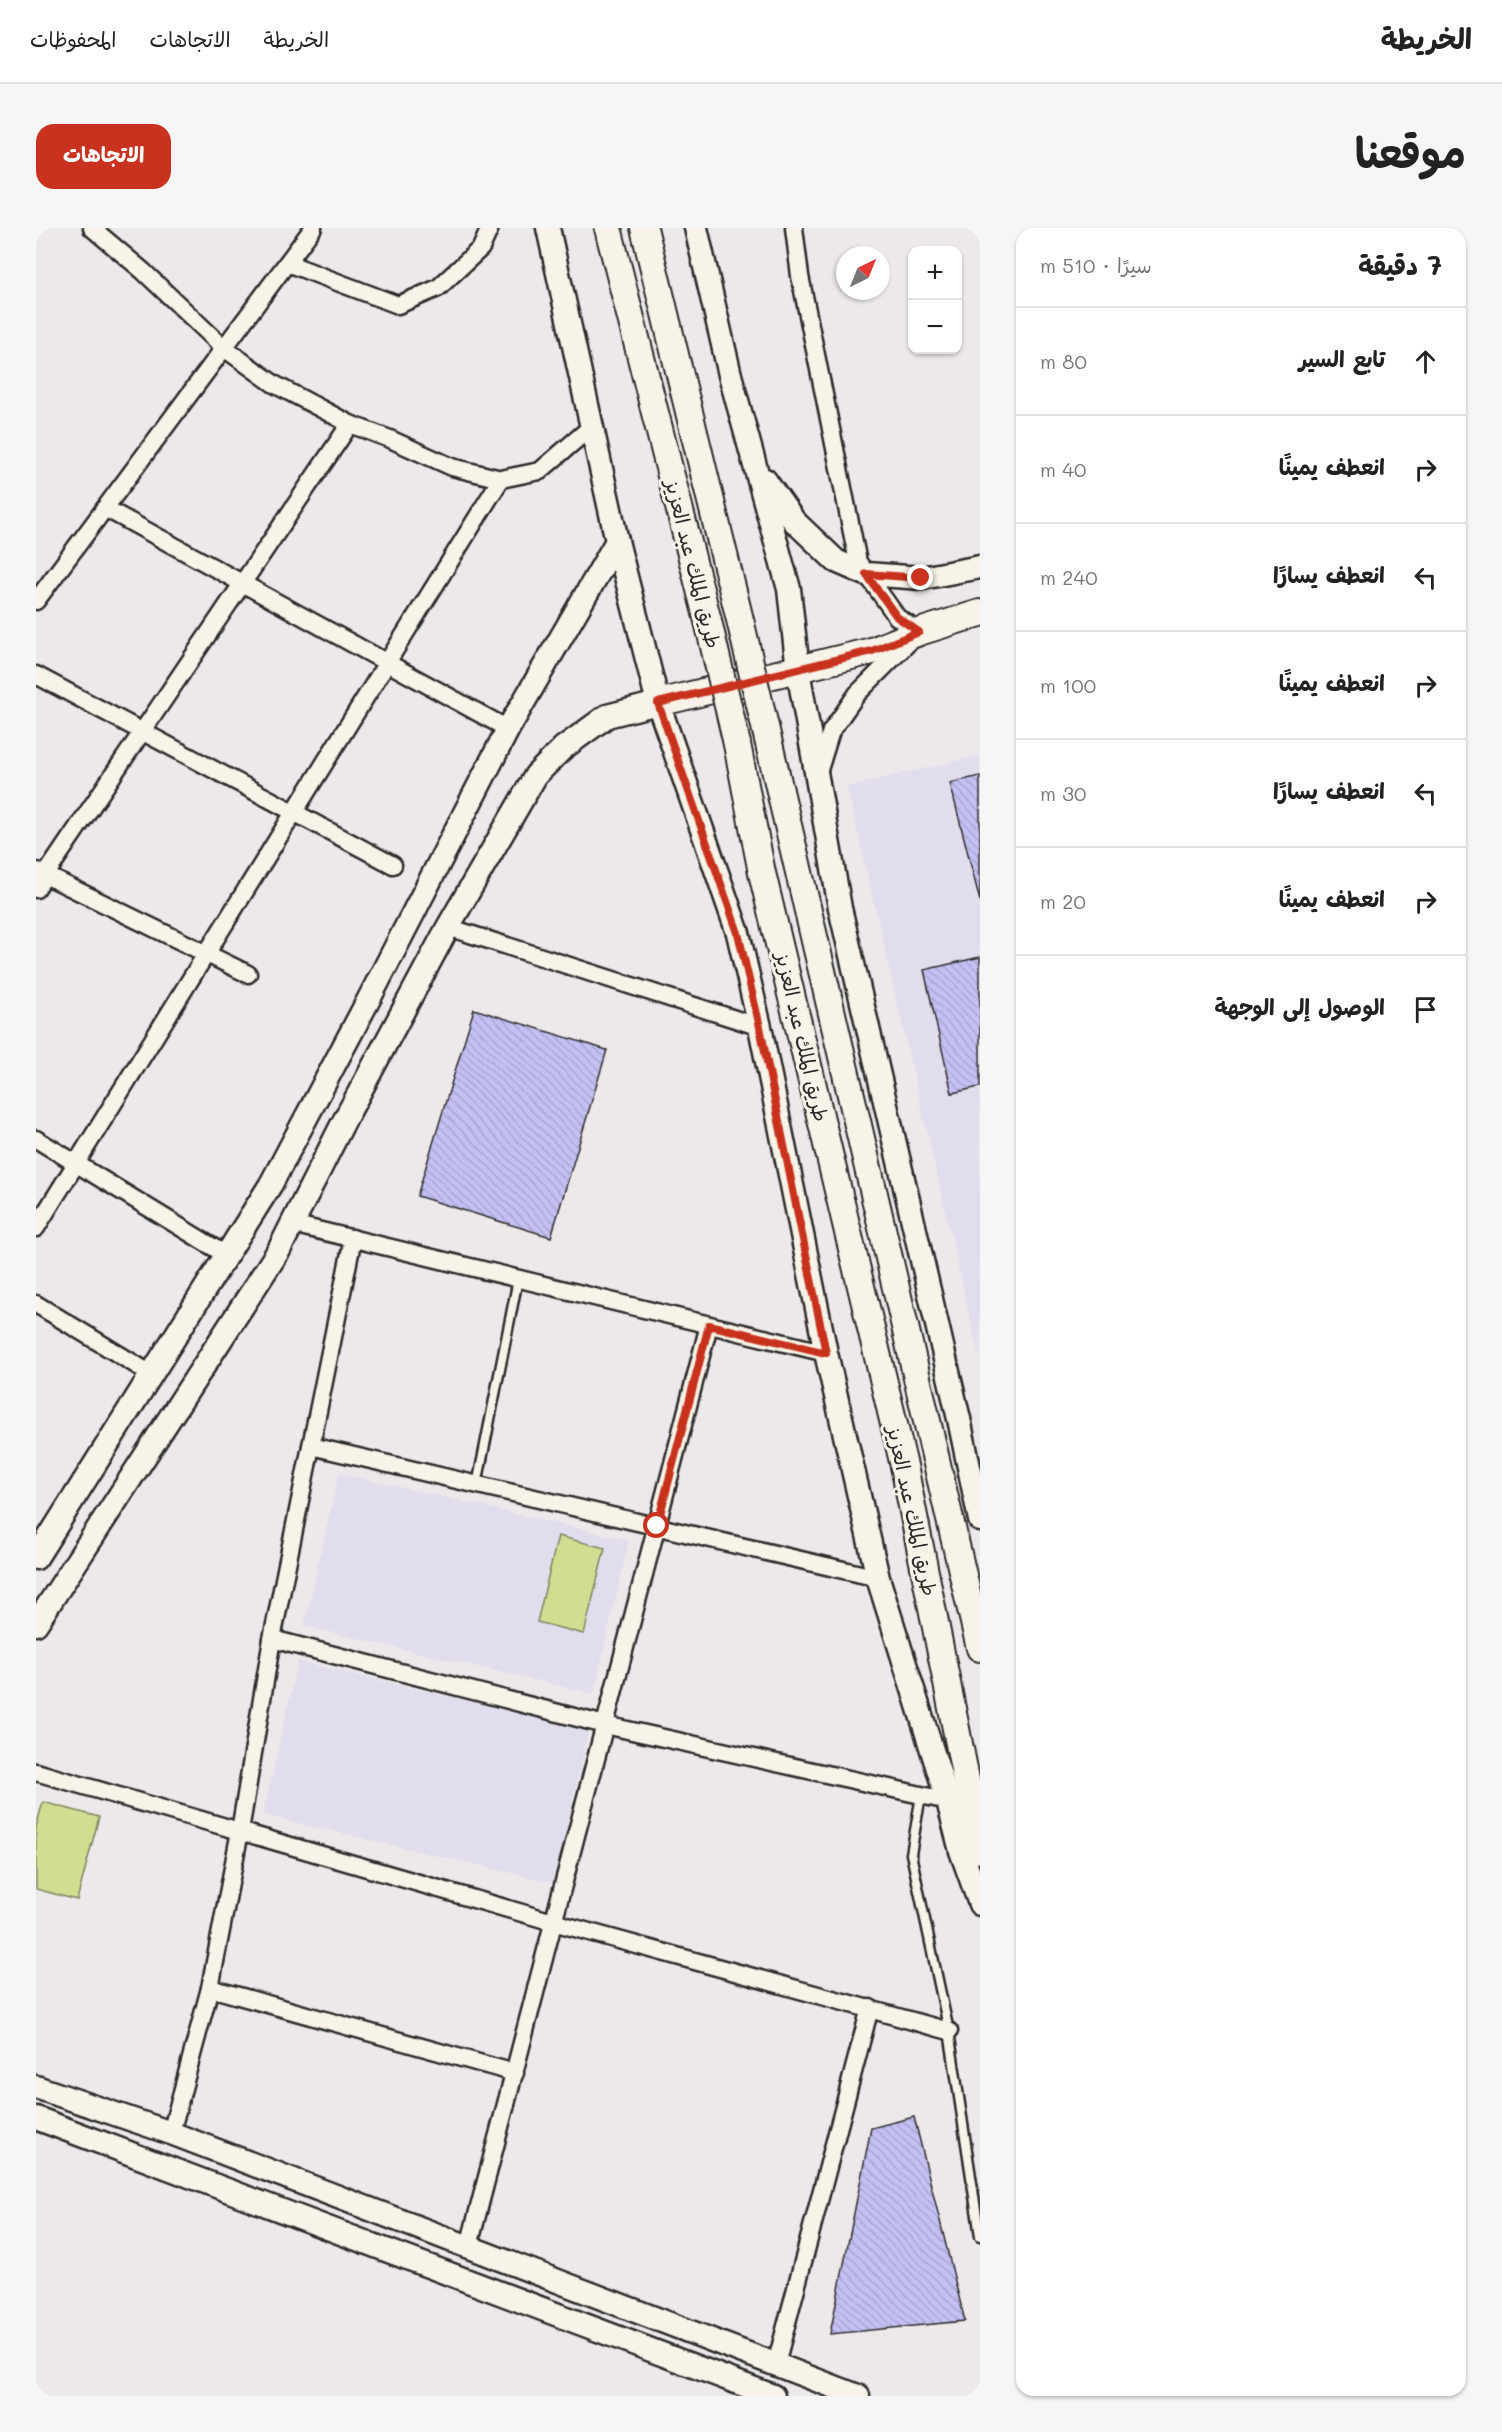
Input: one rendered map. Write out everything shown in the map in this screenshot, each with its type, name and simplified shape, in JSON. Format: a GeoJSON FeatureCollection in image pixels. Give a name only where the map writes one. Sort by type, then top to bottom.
{"type":"FeatureCollection","features":[{"type":"Feature","properties":{"kind":"main road","name":"طريق الملك عبد العزيز"},"geometry":{"type":"LineString","coordinates":[[608,228],[708,621],[737,744],[762,873],[904,1467],[980,1850]]}},
{"type":"Feature","properties":{"kind":"main road"},"geometry":{"type":"LineString","coordinates":[[644,228],[741,624],[980,1648]]}},
{"type":"Feature","properties":{"kind":"main road"},"geometry":{"type":"LineString","coordinates":[[658,703],[872,651],[919,632],[980,613]]}},
{"type":"Feature","properties":{"kind":"street"},"geometry":{"type":"LineString","coordinates":[[92,228],[143,271],[224,348],[274,384],[350,424],[452,467],[501,479],[540,471],[592,426]]}},
{"type":"Feature","properties":{"kind":"street"},"geometry":{"type":"LineString","coordinates":[[36,601],[313,228]]}},
{"type":"Feature","properties":{"kind":"street"},"geometry":{"type":"LineString","coordinates":[[287,263],[398,305],[438,288],[481,248],[490,228]]}},
{"type":"Feature","properties":{"kind":"street"},"geometry":{"type":"LineString","coordinates":[[548,228],[617,541],[658,703],[738,933],[760,1027],[826,1353],[878,1578],[948,1802],[961,1851],[980,1904]]}},
{"type":"Feature","properties":{"kind":"street"},"geometry":{"type":"LineString","coordinates":[[696,228],[730,375],[789,589],[798,670],[840,908],[959,1419],[980,1520]]}},
{"type":"Feature","properties":{"kind":"street"},"geometry":{"type":"LineString","coordinates":[[794,228],[800,276],[858,562],[897,617],[919,632],[857,694],[831,730],[817,775]]}},
{"type":"Feature","properties":{"kind":"street"},"geometry":{"type":"LineString","coordinates":[[248,974],[207,953],[39,878],[143,732],[350,424]]}},
{"type":"Feature","properties":{"kind":"street"},"geometry":{"type":"LineString","coordinates":[[755,466],[794,521],[836,561],[866,574],[921,578],[980,567]]}},
{"type":"Feature","properties":{"kind":"street"},"geometry":{"type":"LineString","coordinates":[[36,1228],[501,479]]}},
{"type":"Feature","properties":{"kind":"street"},"geometry":{"type":"LineString","coordinates":[[105,508],[508,729]]}},
{"type":"Feature","properties":{"kind":"street"},"geometry":{"type":"LineString","coordinates":[[36,1558],[271,1184],[508,729],[617,541]]}},
{"type":"Feature","properties":{"kind":"street"},"geometry":{"type":"LineString","coordinates":[[36,675],[393,865]]}},
{"type":"Feature","properties":{"kind":"street"},"geometry":{"type":"LineString","coordinates":[[36,1624],[279,1250],[448,927],[536,775],[563,748],[608,716],[658,703]]}},
{"type":"Feature","properties":{"kind":"street"},"geometry":{"type":"LineString","coordinates":[[448,927],[760,1027]]}},
{"type":"Feature","properties":{"kind":"street"},"geometry":{"type":"LineString","coordinates":[[36,1139],[226,1254]]}},
{"type":"Feature","properties":{"kind":"street"},"geometry":{"type":"LineString","coordinates":[[292,1224],[826,1353]]}},
{"type":"Feature","properties":{"kind":"street"},"geometry":{"type":"LineString","coordinates":[[171,2133],[210,1988],[240,1831],[272,1639],[353,1238]]}},
{"type":"Feature","properties":{"kind":"street"},"geometry":{"type":"LineString","coordinates":[[36,1304],[152,1374]]}},
{"type":"Feature","properties":{"kind":"street"},"geometry":{"type":"LineString","coordinates":[[469,2246],[709,1325]]}},
{"type":"Feature","properties":{"kind":"street"},"geometry":{"type":"LineString","coordinates":[[311,1446],[878,1578]]}},
{"type":"Feature","properties":{"kind":"street"},"geometry":{"type":"LineString","coordinates":[[272,1639],[605,1725],[948,1802]]}},
{"type":"Feature","properties":{"kind":"street"},"geometry":{"type":"LineString","coordinates":[[36,1772],[553,1922],[950,2031]]}},
{"type":"Feature","properties":{"kind":"street"},"geometry":{"type":"LineString","coordinates":[[210,1988],[515,2073]]}},
{"type":"Feature","properties":{"kind":"street"},"geometry":{"type":"LineString","coordinates":[[776,2364],[870,2008]]}},
{"type":"Feature","properties":{"kind":"street"},"geometry":{"type":"LineString","coordinates":[[36,2087],[171,2133],[858,2396]]}},
{"type":"Feature","properties":{"kind":"street"},"geometry":{"type":"LineString","coordinates":[[36,2118],[773,2396]]}},
{"type":"Feature","properties":{"kind":"lane"},"geometry":{"type":"LineString","coordinates":[[477,1485],[518,1279]]}},
{"type":"Feature","properties":{"kind":"lane"},"geometry":{"type":"LineString","coordinates":[[921,1795],[911,1854],[950,2031],[980,2236]]}},
{"type":"Feature","properties":{"kind":"shaded area"},"geometry":{"type":"Polygon","coordinates":[[[980,755],[980,1361],[847,787],[980,755]]]}},
{"type":"Feature","properties":{"kind":"shaded area"},"geometry":{"type":"Polygon","coordinates":[[[339,1473],[629,1540],[594,1694],[304,1626],[339,1473]]]}},
{"type":"Feature","properties":{"kind":"shaded area"},"geometry":{"type":"Polygon","coordinates":[[[298,1661],[589,1729],[554,1883],[263,1815],[298,1661]]]}},
{"type":"Feature","properties":{"kind":"green space"},"geometry":{"type":"Polygon","coordinates":[[[558,1536],[605,1548],[584,1634],[537,1622],[558,1536]]]}},
{"type":"Feature","properties":{"kind":"green space"},"geometry":{"type":"Polygon","coordinates":[[[43,1802],[99,1817],[77,1900],[36,1889],[36,1827],[43,1802]]]}},
{"type":"Feature","properties":{"kind":"building"},"geometry":{"type":"Polygon","coordinates":[[[980,776],[980,901],[950,783],[980,776]]]}},
{"type":"Feature","properties":{"kind":"building"},"geometry":{"type":"Polygon","coordinates":[[[980,957],[980,1087],[952,1093],[924,970],[980,957]]]}},
{"type":"Feature","properties":{"kind":"building"},"geometry":{"type":"Polygon","coordinates":[[[474,1009],[607,1050],[551,1237],[417,1196],[474,1009]]]}},
{"type":"Feature","properties":{"kind":"building"},"geometry":{"type":"Polygon","coordinates":[[[914,2117],[965,2321],[830,2334],[871,2128],[914,2117]]]}},
{"type":"Feature","properties":{"kind":"route"},"geometry":{"type":"LineString","coordinates":[[657,1526],[709,1325],[826,1353],[760,1027],[738,933],[658,703],[872,651],[919,632],[897,617],[866,574],[921,578]]}}]}
